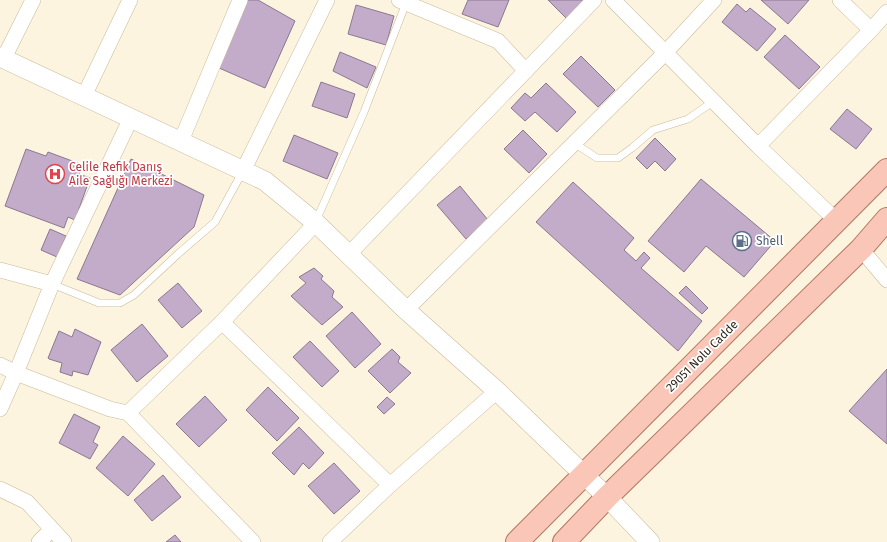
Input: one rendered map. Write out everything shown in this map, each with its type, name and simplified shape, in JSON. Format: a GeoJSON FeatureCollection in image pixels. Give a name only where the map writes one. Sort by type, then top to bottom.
{"type":"FeatureCollection","features":[{"type":"Feature","properties":{"kind":"main road","name":"29051 Nolu Cadde"},"geometry":{"type":"LineString","coordinates":[[517,542],[887,170]]}},
{"type":"Feature","properties":{"kind":"main road"},"geometry":{"type":"LineString","coordinates":[[564,542],[607,497],[861,249],[887,219]]}},
{"type":"Feature","properties":{"kind":"street"},"geometry":{"type":"LineString","coordinates":[[33,0],[2,57],[265,181],[316,223],[406,310],[497,391],[607,497],[650,542]]}},
{"type":"Feature","properties":{"kind":"street"},"geometry":{"type":"LineString","coordinates":[[84,96],[130,0]]}},
{"type":"Feature","properties":{"kind":"street"},"geometry":{"type":"LineString","coordinates":[[181,141],[240,0]]}},
{"type":"Feature","properties":{"kind":"street"},"geometry":{"type":"LineString","coordinates":[[243,171],[327,0]]}},
{"type":"Feature","properties":{"kind":"street"},"geometry":{"type":"LineString","coordinates":[[349,254],[594,0]]}},
{"type":"Feature","properties":{"kind":"street"},"geometry":{"type":"LineString","coordinates":[[613,0],[758,146],[837,221]]}},
{"type":"Feature","properties":{"kind":"street"},"geometry":{"type":"LineString","coordinates":[[406,310],[665,52],[714,0]]}},
{"type":"Feature","properties":{"kind":"street"},"geometry":{"type":"LineString","coordinates":[[840,0],[871,30]]}},
{"type":"Feature","properties":{"kind":"street"},"geometry":{"type":"LineString","coordinates":[[403,2],[498,41],[526,71]]}},
{"type":"Feature","properties":{"kind":"street"},"geometry":{"type":"LineString","coordinates":[[758,146],[887,12]]}},
{"type":"Feature","properties":{"kind":"street"},"geometry":{"type":"LineString","coordinates":[[0,409],[52,284],[131,118]]}},
{"type":"Feature","properties":{"kind":"street"},"geometry":{"type":"LineString","coordinates":[[128,413],[222,322],[316,223]]}},
{"type":"Feature","properties":{"kind":"street"},"geometry":{"type":"LineString","coordinates":[[861,249],[885,274]]}},
{"type":"Feature","properties":{"kind":"street"},"geometry":{"type":"LineString","coordinates":[[0,270],[52,284]]}},
{"type":"Feature","properties":{"kind":"street"},"geometry":{"type":"LineString","coordinates":[[222,322],[390,485]]}},
{"type":"Feature","properties":{"kind":"street"},"geometry":{"type":"LineString","coordinates":[[0,365],[16,373],[110,409],[128,413],[253,542]]}},
{"type":"Feature","properties":{"kind":"street"},"geometry":{"type":"LineString","coordinates":[[330,542],[390,485],[497,391]]}},
{"type":"Feature","properties":{"kind":"street"},"geometry":{"type":"LineString","coordinates":[[0,489],[27,502],[64,542]]}},
{"type":"Feature","properties":{"kind":"street"},"geometry":{"type":"LineString","coordinates":[[39,542],[52,529]]}},
{"type":"Feature","properties":{"kind":"lane"},"geometry":{"type":"LineString","coordinates":[[316,223],[364,112],[403,2]]}},
{"type":"Feature","properties":{"kind":"lane"},"geometry":{"type":"LineString","coordinates":[[574,143],[597,158],[618,158],[653,130],[688,119],[714,102]]}},
{"type":"Feature","properties":{"kind":"lane"},"geometry":{"type":"LineString","coordinates":[[52,284],[99,303],[120,303],[134,295],[215,222],[243,171]]}},
{"type":"Feature","properties":{"kind":"building"},"geometry":{"type":"Polygon","coordinates":[[[246,0],[258,0],[295,21],[265,88],[219,68],[246,0]]]}},
{"type":"Feature","properties":{"kind":"building"},"geometry":{"type":"Polygon","coordinates":[[[468,0],[509,0],[498,27],[462,14],[468,0]]]}},
{"type":"Feature","properties":{"kind":"building"},"geometry":{"type":"Polygon","coordinates":[[[548,0],[590,0],[571,23],[548,0]]]}},
{"type":"Feature","properties":{"kind":"building"},"geometry":{"type":"Polygon","coordinates":[[[761,0],[809,0],[788,24],[761,0]]]}},
{"type":"Feature","properties":{"kind":"building"},"geometry":{"type":"Polygon","coordinates":[[[737,4],[746,12],[750,8],[776,29],[757,51],[722,22],[737,4]]]}},
{"type":"Feature","properties":{"kind":"building"},"geometry":{"type":"Polygon","coordinates":[[[356,5],[394,16],[386,45],[348,34],[356,5]]]}},
{"type":"Feature","properties":{"kind":"building"},"geometry":{"type":"Polygon","coordinates":[[[785,35],[820,67],[799,89],[764,57],[785,35]]]}},
{"type":"Feature","properties":{"kind":"building"},"geometry":{"type":"Polygon","coordinates":[[[340,52],[376,67],[367,88],[333,71],[340,52]]]}},
{"type":"Feature","properties":{"kind":"building"},"geometry":{"type":"Polygon","coordinates":[[[581,56],[615,90],[598,107],[563,74],[581,56]]]}},
{"type":"Feature","properties":{"kind":"building"},"geometry":{"type":"Polygon","coordinates":[[[321,82],[355,94],[347,118],[312,106],[321,82]]]}},
{"type":"Feature","properties":{"kind":"building"},"geometry":{"type":"Polygon","coordinates":[[[546,83],[576,112],[557,132],[535,112],[525,121],[511,108],[525,93],[531,98],[546,83]]]}},
{"type":"Feature","properties":{"kind":"building"},"geometry":{"type":"Polygon","coordinates":[[[847,109],[872,129],[856,149],[830,129],[847,109]]]}},
{"type":"Feature","properties":{"kind":"building"},"geometry":{"type":"Polygon","coordinates":[[[523,130],[547,154],[529,173],[504,149],[523,130]]]}},
{"type":"Feature","properties":{"kind":"building"},"geometry":{"type":"Polygon","coordinates":[[[294,135],[338,153],[327,179],[283,161],[294,135]]]}},
{"type":"Feature","properties":{"kind":"building"},"geometry":{"type":"Polygon","coordinates":[[[655,138],[676,159],[665,171],[655,161],[647,169],[636,158],[655,138]]]}},
{"type":"Feature","properties":{"kind":"building"},"geometry":{"type":"Polygon","coordinates":[[[26,149],[46,156],[48,152],[83,165],[79,174],[90,178],[75,220],[68,217],[64,228],[5,206],[26,149]]]}},
{"type":"Feature","properties":{"kind":"building"},"geometry":{"type":"Polygon","coordinates":[[[131,159],[204,195],[194,227],[120,295],[77,279],[131,159]]]}},
{"type":"Feature","properties":{"kind":"building"},"geometry":{"type":"Polygon","coordinates":[[[701,179],[775,241],[744,277],[706,246],[684,272],[648,241],[701,179]]]}},
{"type":"Feature","properties":{"kind":"building"},"geometry":{"type":"Polygon","coordinates":[[[573,182],[634,238],[624,250],[636,261],[644,252],[650,258],[641,268],[702,321],[678,351],[536,222],[573,182]]]}},
{"type":"Feature","properties":{"kind":"building"},"geometry":{"type":"Polygon","coordinates":[[[460,186],[488,220],[466,239],[437,205],[460,186]]]}},
{"type":"Feature","properties":{"kind":"building"},"geometry":{"type":"Polygon","coordinates":[[[50,229],[66,236],[57,257],[41,250],[50,229]]]}},
{"type":"Feature","properties":{"kind":"building"},"geometry":{"type":"Polygon","coordinates":[[[314,268],[323,276],[321,279],[334,291],[332,297],[343,307],[322,325],[291,296],[306,283],[299,277],[314,268]]]}},
{"type":"Feature","properties":{"kind":"building"},"geometry":{"type":"Polygon","coordinates":[[[178,283],[202,311],[182,328],[158,300],[178,283]]]}},
{"type":"Feature","properties":{"kind":"building"},"geometry":{"type":"Polygon","coordinates":[[[686,286],[708,308],[702,314],[679,293],[686,286]]]}},
{"type":"Feature","properties":{"kind":"building"},"geometry":{"type":"Polygon","coordinates":[[[352,312],[381,344],[355,368],[326,336],[352,312]]]}},
{"type":"Feature","properties":{"kind":"building"},"geometry":{"type":"Polygon","coordinates":[[[142,324],[168,356],[137,382],[111,350],[142,324]]]}},
{"type":"Feature","properties":{"kind":"building"},"geometry":{"type":"Polygon","coordinates":[[[75,329],[101,342],[88,375],[73,371],[72,376],[60,372],[62,363],[48,358],[59,331],[72,337],[75,329]]]}},
{"type":"Feature","properties":{"kind":"building"},"geometry":{"type":"Polygon","coordinates":[[[310,341],[339,371],[322,387],[293,357],[310,341]]]}},
{"type":"Feature","properties":{"kind":"building"},"geometry":{"type":"Polygon","coordinates":[[[392,349],[400,357],[398,362],[411,373],[390,393],[368,371],[392,349]]]}},
{"type":"Feature","properties":{"kind":"building"},"geometry":{"type":"Polygon","coordinates":[[[887,369],[887,444],[849,411],[887,369]]]}},
{"type":"Feature","properties":{"kind":"building"},"geometry":{"type":"Polygon","coordinates":[[[268,387],[299,418],[277,441],[246,410],[268,387]]]}},
{"type":"Feature","properties":{"kind":"building"},"geometry":{"type":"Polygon","coordinates":[[[205,396],[227,420],[199,447],[176,424],[205,396]]]}},
{"type":"Feature","properties":{"kind":"building"},"geometry":{"type":"Polygon","coordinates":[[[387,397],[395,404],[384,414],[377,407],[387,397]]]}},
{"type":"Feature","properties":{"kind":"building"},"geometry":{"type":"Polygon","coordinates":[[[74,414],[100,427],[93,442],[98,445],[90,459],[59,443],[74,414]]]}},
{"type":"Feature","properties":{"kind":"building"},"geometry":{"type":"Polygon","coordinates":[[[299,427],[324,453],[309,469],[303,463],[294,475],[272,453],[299,427]]]}},
{"type":"Feature","properties":{"kind":"building"},"geometry":{"type":"Polygon","coordinates":[[[123,436],[155,464],[128,496],[96,468],[123,436]]]}},
{"type":"Feature","properties":{"kind":"building"},"geometry":{"type":"Polygon","coordinates":[[[334,463],[360,491],[334,514],[308,486],[334,463]]]}},
{"type":"Feature","properties":{"kind":"building"},"geometry":{"type":"Polygon","coordinates":[[[163,475],[181,497],[152,521],[134,500],[163,475]]]}},
{"type":"Feature","properties":{"kind":"building"},"geometry":{"type":"Polygon","coordinates":[[[175,535],[181,542],[166,542],[175,535]]]}},
{"type":"Feature","properties":{"kind":"place","name":"Celile Refik Danış Aile Sağlığı Merkezi"},"geometry":{"type":"Point","coordinates":[55,174]}},
{"type":"Feature","properties":{"kind":"place","name":"Shell"},"geometry":{"type":"Point","coordinates":[742,241]}}]}
